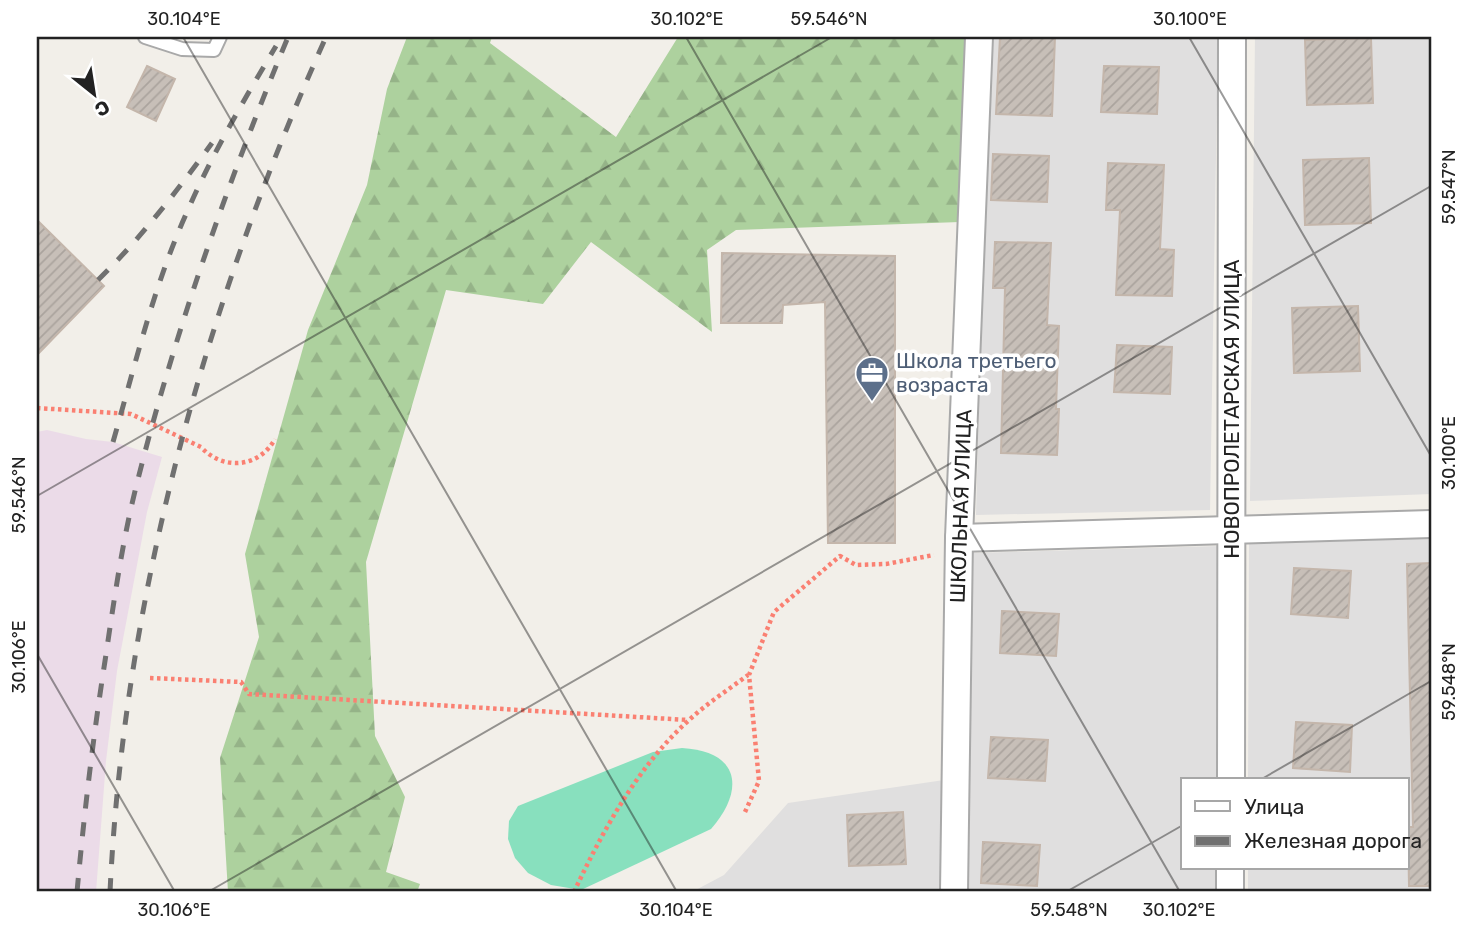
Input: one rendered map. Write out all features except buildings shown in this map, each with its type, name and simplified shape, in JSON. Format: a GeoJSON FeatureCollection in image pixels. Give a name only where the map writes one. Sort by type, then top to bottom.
{"type":"FeatureCollection","features":[{"type":"Feature","properties":{"kind":"street","name":"ШКОЛЬНАЯ УЛИЦА"},"geometry":{"type":"LineString","coordinates":[[954,892],[959,545],[979,37]]}},
{"type":"Feature","properties":{"kind":"street","name":"НОВОПРОЛЕТАРСКАЯ УЛИЦА"},"geometry":{"type":"LineString","coordinates":[[1231,778],[1232,37]]}},
{"type":"Feature","properties":{"kind":"street"},"geometry":{"type":"LineString","coordinates":[[959,545],[1233,528],[1431,524]]}},
{"type":"Feature","properties":{"kind":"street"},"geometry":{"type":"LineString","coordinates":[[1230,870],[1230,892]]}},
{"type":"Feature","properties":{"kind":"lane"},"geometry":{"type":"LineString","coordinates":[[145,37],[182,49],[214,50],[219,37]]}},
{"type":"Feature","properties":{"kind":"path"},"geometry":{"type":"LineString","coordinates":[[37,408],[131,414],[201,447],[209,456],[222,463],[259,458],[270,449],[275,439]]}},
{"type":"Feature","properties":{"kind":"path"},"geometry":{"type":"LineString","coordinates":[[744,812],[759,781],[749,675],[774,612],[840,556],[856,565],[886,564],[959,545]]}},
{"type":"Feature","properties":{"kind":"path"},"geometry":{"type":"LineString","coordinates":[[574,892],[592,854],[635,785],[667,742],[688,720],[749,675]]}},
{"type":"Feature","properties":{"kind":"path"},"geometry":{"type":"LineString","coordinates":[[150,678],[241,682],[249,694],[688,720]]}},
{"type":"Feature","properties":{"kind":"shaded area"},"geometry":{"type":"Polygon","coordinates":[[[989,37],[1218,37],[1210,510],[976,515],[989,37]]]}},
{"type":"Feature","properties":{"kind":"shaded area"},"geometry":{"type":"Polygon","coordinates":[[[1255,37],[1431,37],[1431,494],[1250,501],[1255,37]]]}},
{"type":"Feature","properties":{"kind":"shaded area"},"geometry":{"type":"Polygon","coordinates":[[[47,430],[113,442],[162,457],[147,512],[117,671],[106,761],[96,892],[37,892],[37,432],[47,430]]]}},
{"type":"Feature","properties":{"kind":"shaded area"},"geometry":{"type":"Polygon","coordinates":[[[1431,536],[1431,892],[1248,892],[1248,870],[1408,870],[1408,778],[1248,778],[1249,544],[1431,536]]]}},
{"type":"Feature","properties":{"kind":"shaded area"},"geometry":{"type":"Polygon","coordinates":[[[1219,546],[1217,778],[1181,778],[1181,870],[1217,870],[1216,892],[966,892],[970,553],[1219,546]]]}},
{"type":"Feature","properties":{"kind":"shaded area"},"geometry":{"type":"Polygon","coordinates":[[[944,780],[942,892],[692,892],[724,875],[788,803],[944,780]]]}},
{"type":"Feature","properties":{"kind":"green space"},"geometry":{"type":"Polygon","coordinates":[[[407,37],[492,37],[490,43],[616,137],[678,37],[967,37],[960,222],[736,230],[707,250],[712,332],[591,242],[543,304],[446,290],[366,562],[375,736],[405,797],[386,872],[420,884],[417,892],[228,892],[220,758],[259,637],[245,554],[308,330],[367,185],[387,89],[407,37]]]}},
{"type":"Feature","properties":{"kind":"green space"},"geometry":{"type":"Polygon","coordinates":[[[682,748],[716,756],[725,764],[731,775],[729,800],[711,829],[581,890],[551,885],[528,873],[515,858],[508,839],[509,821],[518,806],[653,752],[682,748]]]}},
{"type":"Feature","properties":{"kind":"railway"},"geometry":{"type":"LineString","coordinates":[[77,892],[101,690],[119,572],[137,483],[168,370],[204,257],[244,146],[288,37]]}},
{"type":"Feature","properties":{"kind":"railway"},"geometry":{"type":"LineString","coordinates":[[110,892],[118,782],[133,672],[153,563],[178,455],[208,348],[243,243],[326,37]]}},
{"type":"Feature","properties":{"kind":"railway"},"geometry":{"type":"LineString","coordinates":[[113,442],[146,326],[175,240],[218,148],[276,46]]}},
{"type":"Feature","properties":{"kind":"railway"},"geometry":{"type":"LineString","coordinates":[[98,280],[158,214],[212,143]]}},
{"type":"Feature","properties":{"kind":"place","name":"Школа третьего возраста"},"geometry":{"type":"Point","coordinates":[872,403]}}]}
